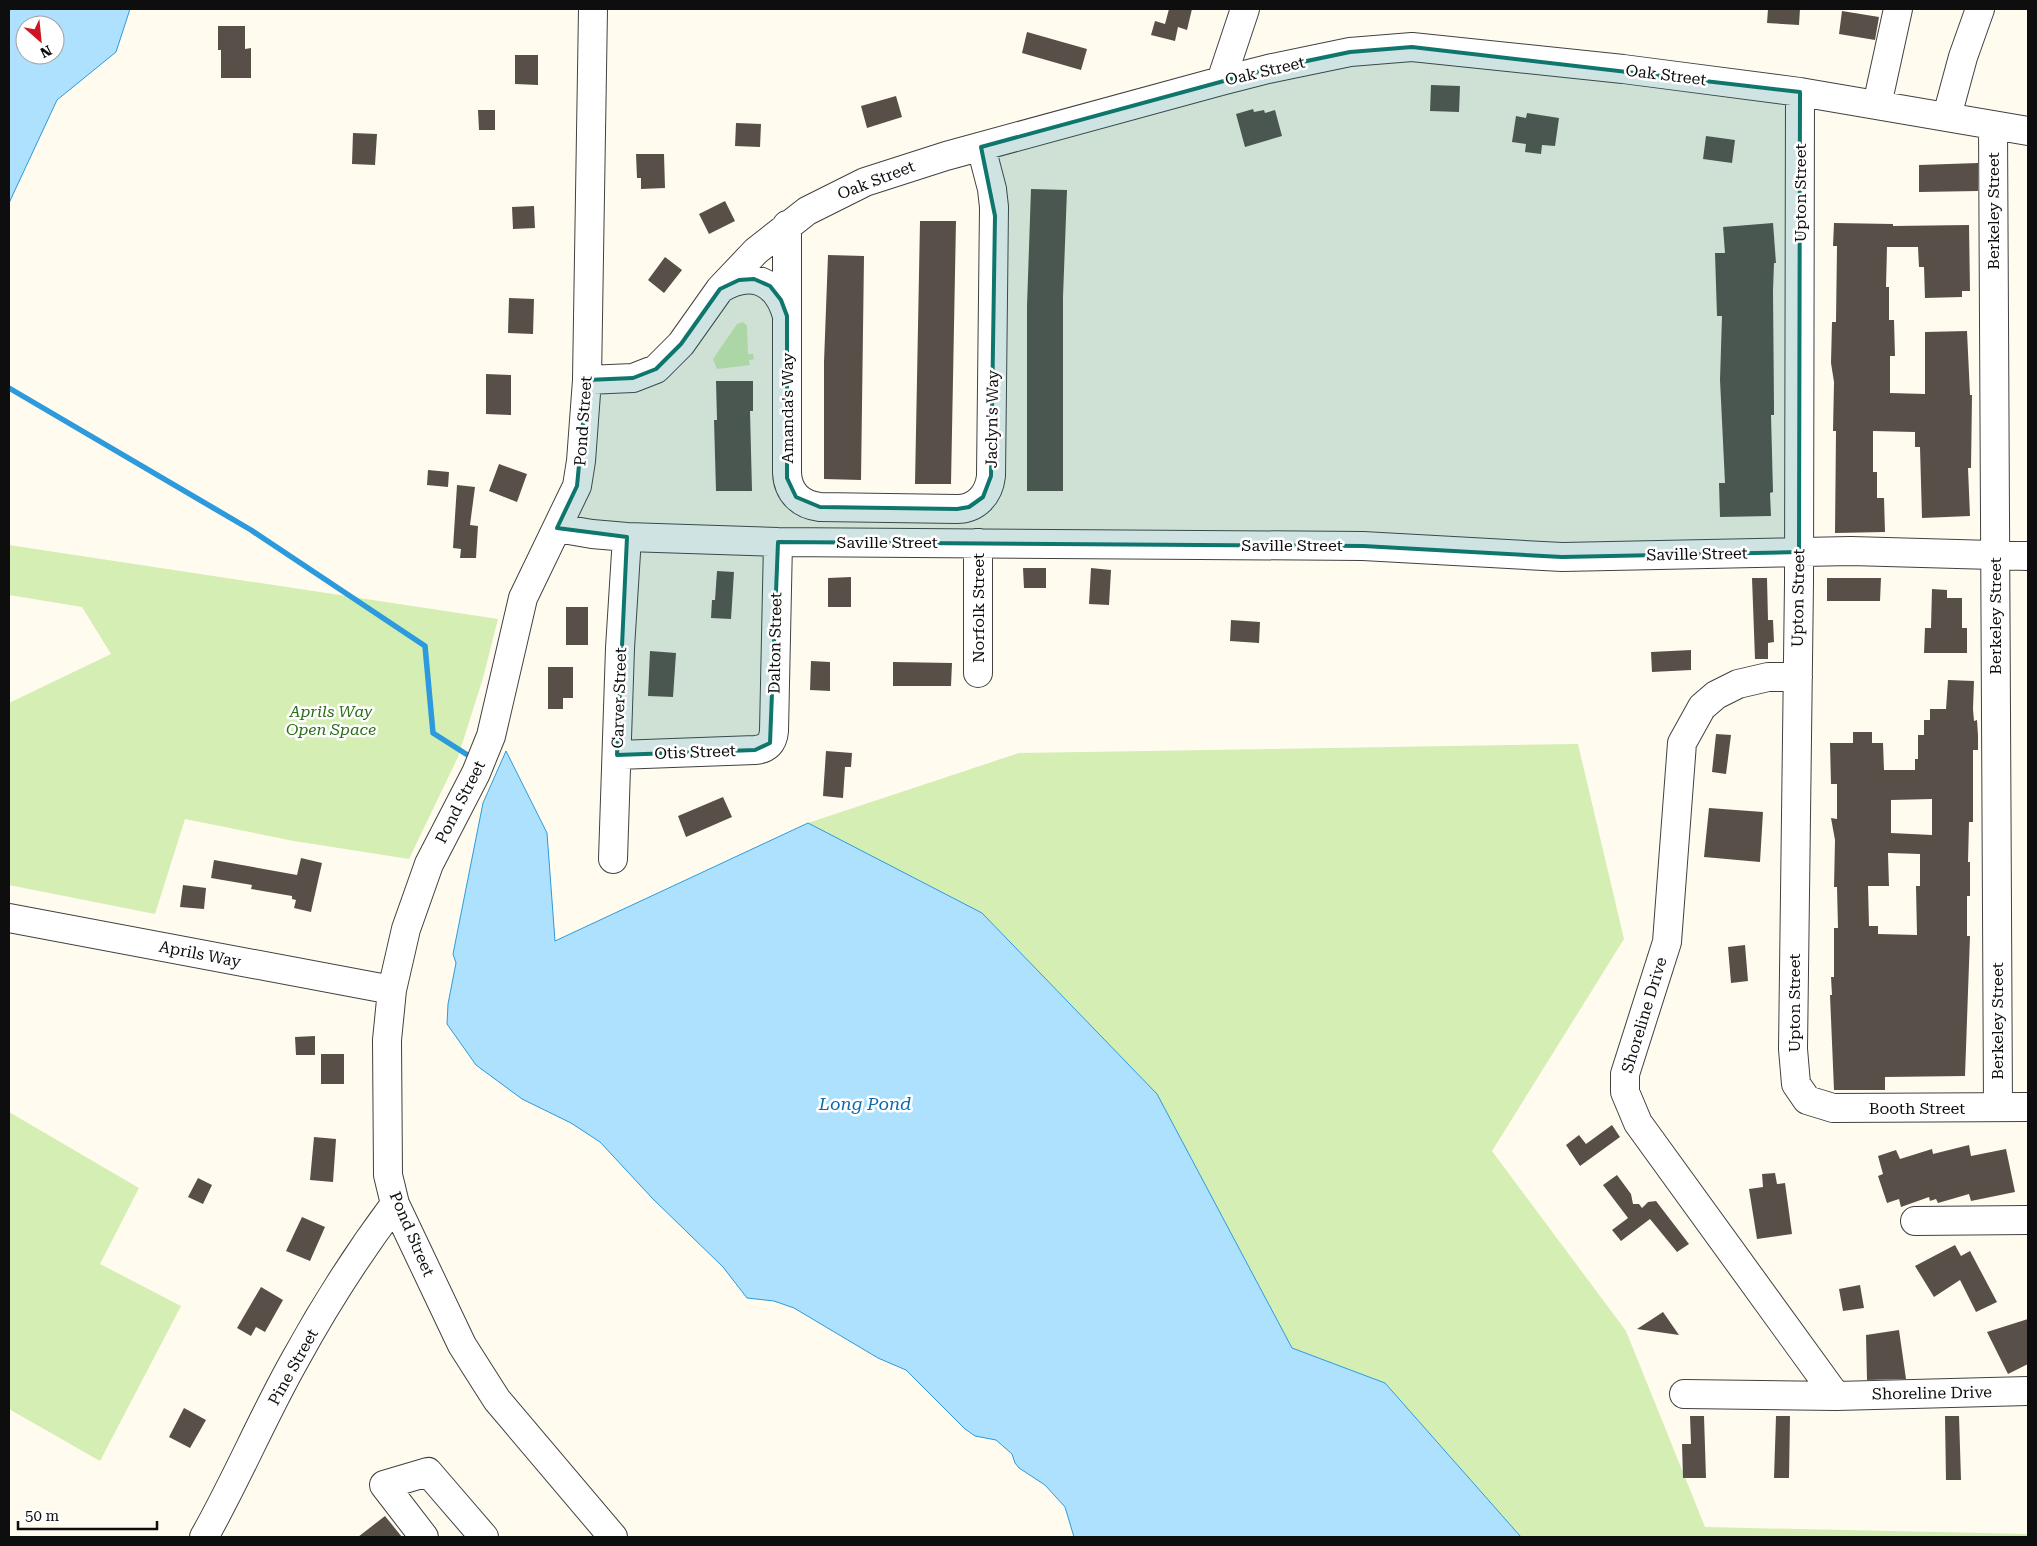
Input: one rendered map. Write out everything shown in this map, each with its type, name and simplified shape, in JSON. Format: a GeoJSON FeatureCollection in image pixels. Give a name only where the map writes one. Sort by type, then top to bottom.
{"type":"FeatureCollection","features":[{"type":"Feature","properties":{"kind":"street","name":"Pond Street"},"geometry":{"type":"LineString","coordinates":[[593,9],[587,380],[581,461],[577,486],[523,598],[491,736],[476,773],[430,864],[420,888],[406,930],[392,990],[387,1040],[388,1174],[395,1204],[462,1346],[496,1400],[602,1533]]}},
{"type":"Feature","properties":{"kind":"street"},"geometry":{"type":"LineString","coordinates":[[1221,81],[1245,9]]}},
{"type":"Feature","properties":{"kind":"street"},"geometry":{"type":"LineString","coordinates":[[1877,105],[1898,9]]}},
{"type":"Feature","properties":{"kind":"street"},"geometry":{"type":"LineString","coordinates":[[1947,116],[1963,57],[1980,9]]}},
{"type":"Feature","properties":{"kind":"street","name":"Oak Street"},"geometry":{"type":"LineString","coordinates":[[587,380],[632,378],[656,369],[681,344],[720,289],[756,251],[787,225],[819,204],[865,182],[906,167],[1268,68],[1350,52],[1412,46],[1622,69],[1800,92],[2028,131]]}},
{"type":"Feature","properties":{"kind":"street","name":"Upton Street"},"geometry":{"type":"LineString","coordinates":[[1800,92],[1799,552],[1793,1049],[1796,1084],[1806,1100]]}},
{"type":"Feature","properties":{"kind":"street","name":"Berkeley Street"},"geometry":{"type":"LineString","coordinates":[[1993,124],[1998,1107]]}},
{"type":"Feature","properties":{"kind":"street","name":"Jaclyn's Way"},"geometry":{"type":"LineString","coordinates":[[796,497],[807,504],[820,507],[961,509],[977,503],[988,489],[991,476],[995,216],[992,189],[981,146]]}},
{"type":"Feature","properties":{"kind":"street","name":"Amanda's Way"},"geometry":{"type":"LineString","coordinates":[[787,225],[787,473],[789,486],[796,497]]}},
{"type":"Feature","properties":{"kind":"street","name":"Amanda's Way"},"geometry":{"type":"LineString","coordinates":[[720,289],[739,280],[754,279],[763,282],[776,292],[787,316]]}},
{"type":"Feature","properties":{"kind":"street","name":"Saville Street"},"geometry":{"type":"LineString","coordinates":[[557,528],[592,534],[628,537],[778,542],[1364,546],[1562,557],[1851,551],[2028,556]]}},
{"type":"Feature","properties":{"kind":"street","name":"Carver Street"},"geometry":{"type":"LineString","coordinates":[[613,859],[620,648],[628,537]]}},
{"type":"Feature","properties":{"kind":"street","name":"Dalton Street"},"geometry":{"type":"LineString","coordinates":[[770,743],[774,734],[778,542]]}},
{"type":"Feature","properties":{"kind":"street","name":"Norfolk Street"},"geometry":{"type":"LineString","coordinates":[[978,543],[978,673]]}},
{"type":"Feature","properties":{"kind":"street","name":"Shoreline Drive"},"geometry":{"type":"LineString","coordinates":[[1798,677],[1768,677],[1738,684],[1716,695],[1702,707],[1682,743],[1667,942],[1624,1074],[1625,1092],[1638,1123],[1836,1396]]}},
{"type":"Feature","properties":{"kind":"street","name":"Otis Street"},"geometry":{"type":"LineString","coordinates":[[617,755],[755,750],[766,748],[770,743]]}},
{"type":"Feature","properties":{"kind":"street","name":"Aprils Way"},"geometry":{"type":"LineString","coordinates":[[9,918],[392,990]]}},
{"type":"Feature","properties":{"kind":"street","name":"Booth Street"},"geometry":{"type":"LineString","coordinates":[[1806,1100],[1834,1108],[2028,1107]]}},
{"type":"Feature","properties":{"kind":"street","name":"Pine Street"},"geometry":{"type":"LineString","coordinates":[[204,1537],[228,1494],[296,1358],[368,1242],[395,1204]]}},
{"type":"Feature","properties":{"kind":"street"},"geometry":{"type":"LineString","coordinates":[[1915,1221],[2028,1220]]}},
{"type":"Feature","properties":{"kind":"street","name":"Shoreline Drive"},"geometry":{"type":"LineString","coordinates":[[1684,1394],[1836,1396],[2028,1391]]}},
{"type":"Feature","properties":{"kind":"street"},"geometry":{"type":"LineString","coordinates":[[424,1537],[384,1484],[428,1472],[484,1537]]}},
{"type":"Feature","properties":{"kind":"highlighted area"},"geometry":{"type":"Polygon","coordinates":[[[1412,47],[1800,92],[1799,552],[1562,557],[1363,546],[778,542],[770,743],[755,750],[617,755],[627,537],[557,528],[577,486],[587,380],[633,378],[656,369],[681,344],[720,289],[739,280],[754,279],[770,286],[781,300],[787,316],[787,478],[796,497],[820,507],[957,509],[969,507],[983,497],[991,476],[995,216],[981,147],[1268,69],[1350,52],[1412,47]]]}},
{"type":"Feature","properties":{"kind":"green space"},"geometry":{"type":"Polygon","coordinates":[[[743,322],[747,326],[748,354],[753,354],[754,359],[749,360],[750,365],[717,369],[713,359],[737,324],[743,322]]]}},
{"type":"Feature","properties":{"kind":"green space","name":"Aprils Way Open Space"},"geometry":{"type":"Polygon","coordinates":[[[9,545],[498,619],[483,678],[458,757],[409,859],[294,841],[185,819],[155,914],[9,885],[9,703],[111,654],[82,607],[9,595],[9,545]]]}},
{"type":"Feature","properties":{"kind":"green space"},"geometry":{"type":"Polygon","coordinates":[[[1578,744],[1624,939],[1492,1151],[1626,1331],[1705,1527],[2028,1534],[2028,1537],[1521,1537],[1385,1383],[1292,1348],[1157,1094],[982,913],[808,823],[1019,753],[1578,744]]]}},
{"type":"Feature","properties":{"kind":"green space"},"geometry":{"type":"Polygon","coordinates":[[[9,1112],[139,1188],[100,1264],[181,1306],[100,1461],[9,1409],[9,1112]]]}},
{"type":"Feature","properties":{"kind":"water"},"geometry":{"type":"Polygon","coordinates":[[[9,9],[130,9],[116,52],[57,100],[9,203],[9,9]]]}},
{"type":"Feature","properties":{"kind":"water","name":"Long Pond"},"geometry":{"type":"Polygon","coordinates":[[[506,751],[547,833],[555,941],[808,823],[982,913],[1157,1094],[1292,1348],[1385,1383],[1521,1537],[1074,1537],[1065,1507],[1045,1485],[1019,1468],[1012,1454],[996,1440],[975,1436],[965,1429],[906,1370],[878,1358],[794,1308],[774,1301],[747,1298],[723,1267],[653,1199],[600,1142],[571,1123],[522,1099],[476,1065],[447,1024],[448,1004],[456,963],[453,954],[483,803],[506,751]]]}},
{"type":"Feature","properties":{"kind":"building"},"geometry":{"type":"Polygon","coordinates":[[[1169,9],[1192,9],[1187,30],[1178,27],[1175,41],[1151,35],[1155,21],[1165,24],[1169,9]]]}},
{"type":"Feature","properties":{"kind":"building"},"geometry":{"type":"Polygon","coordinates":[[[1768,9],[1800,9],[1799,25],[1767,23],[1768,9]]]}},
{"type":"Feature","properties":{"kind":"building"},"geometry":{"type":"Polygon","coordinates":[[[1842,11],[1879,17],[1875,40],[1839,34],[1842,11]]]}},
{"type":"Feature","properties":{"kind":"building"},"geometry":{"type":"Polygon","coordinates":[[[218,26],[245,26],[245,49],[251,48],[251,78],[221,78],[221,50],[218,50],[218,26]]]}},
{"type":"Feature","properties":{"kind":"building"},"geometry":{"type":"Polygon","coordinates":[[[1027,32],[1087,49],[1081,70],[1022,53],[1027,32]]]}},
{"type":"Feature","properties":{"kind":"building"},"geometry":{"type":"Polygon","coordinates":[[[515,55],[538,55],[538,85],[515,84],[515,55]]]}},
{"type":"Feature","properties":{"kind":"building"},"geometry":{"type":"Polygon","coordinates":[[[1431,85],[1460,86],[1459,112],[1430,111],[1431,85]]]}},
{"type":"Feature","properties":{"kind":"building"},"geometry":{"type":"Polygon","coordinates":[[[896,96],[902,117],[867,128],[861,106],[896,96]]]}},
{"type":"Feature","properties":{"kind":"building"},"geometry":{"type":"Polygon","coordinates":[[[1253,109],[1254,112],[1264,110],[1265,113],[1275,110],[1282,136],[1245,147],[1236,114],[1253,109]]]}},
{"type":"Feature","properties":{"kind":"building"},"geometry":{"type":"Polygon","coordinates":[[[478,110],[495,110],[495,130],[479,130],[478,110]]]}},
{"type":"Feature","properties":{"kind":"building"},"geometry":{"type":"Polygon","coordinates":[[[1527,113],[1559,118],[1555,146],[1542,145],[1541,154],[1525,152],[1526,144],[1512,142],[1516,116],[1526,118],[1527,113]]]}},
{"type":"Feature","properties":{"kind":"building"},"geometry":{"type":"Polygon","coordinates":[[[736,123],[761,124],[760,147],[735,146],[736,123]]]}},
{"type":"Feature","properties":{"kind":"building"},"geometry":{"type":"Polygon","coordinates":[[[353,133],[377,134],[375,165],[352,164],[353,133]]]}},
{"type":"Feature","properties":{"kind":"building"},"geometry":{"type":"Polygon","coordinates":[[[1706,136],[1735,140],[1732,163],[1703,159],[1706,136]]]}},
{"type":"Feature","properties":{"kind":"building"},"geometry":{"type":"Polygon","coordinates":[[[636,154],[664,154],[665,188],[641,189],[641,178],[637,178],[636,154]]]}},
{"type":"Feature","properties":{"kind":"building"},"geometry":{"type":"Polygon","coordinates":[[[1978,163],[1978,191],[1919,192],[1919,165],[1978,163]]]}},
{"type":"Feature","properties":{"kind":"building"},"geometry":{"type":"Polygon","coordinates":[[[1031,189],[1067,190],[1063,297],[1063,491],[1027,491],[1027,306],[1031,189]]]}},
{"type":"Feature","properties":{"kind":"building"},"geometry":{"type":"Polygon","coordinates":[[[725,201],[735,221],[709,234],[699,214],[725,201]]]}},
{"type":"Feature","properties":{"kind":"building"},"geometry":{"type":"Polygon","coordinates":[[[534,206],[535,228],[513,229],[512,207],[534,206]]]}},
{"type":"Feature","properties":{"kind":"building"},"geometry":{"type":"Polygon","coordinates":[[[920,221],[956,221],[951,484],[915,484],[920,221]]]}},
{"type":"Feature","properties":{"kind":"building"},"geometry":{"type":"Polygon","coordinates":[[[1773,223],[1776,263],[1774,263],[1773,291],[1774,415],[1771,415],[1773,492],[1770,493],[1771,516],[1720,517],[1719,483],[1725,483],[1720,380],[1722,316],[1717,316],[1715,253],[1725,253],[1723,227],[1773,223]]]}},
{"type":"Feature","properties":{"kind":"building"},"geometry":{"type":"Polygon","coordinates":[[[1834,223],[1893,224],[1893,226],[1969,225],[1970,291],[1962,291],[1962,297],[1925,298],[1924,267],[1919,267],[1918,247],[1887,247],[1886,287],[1889,287],[1889,320],[1894,320],[1895,356],[1890,356],[1890,393],[1925,394],[1925,332],[1967,331],[1970,395],[1972,395],[1971,468],[1968,468],[1970,516],[1922,518],[1920,447],[1915,447],[1915,432],[1873,431],[1873,472],[1877,472],[1877,498],[1884,498],[1885,532],[1835,533],[1836,431],[1833,431],[1834,382],[1831,363],[1832,322],[1836,322],[1837,246],[1833,246],[1834,223]]]}},
{"type":"Feature","properties":{"kind":"building"},"geometry":{"type":"Polygon","coordinates":[[[828,255],[864,256],[861,480],[824,479],[824,362],[828,255]]]}},
{"type":"Feature","properties":{"kind":"building"},"geometry":{"type":"Polygon","coordinates":[[[665,257],[682,270],[664,293],[648,280],[665,257]]]}},
{"type":"Feature","properties":{"kind":"building"},"geometry":{"type":"Polygon","coordinates":[[[509,298],[534,299],[533,334],[508,333],[509,298]]]}},
{"type":"Feature","properties":{"kind":"building"},"geometry":{"type":"Polygon","coordinates":[[[486,374],[511,375],[511,415],[486,414],[486,374]]]}},
{"type":"Feature","properties":{"kind":"building"},"geometry":{"type":"Polygon","coordinates":[[[716,381],[753,381],[753,411],[750,411],[752,491],[716,491],[714,420],[717,420],[716,381]]]}},
{"type":"Feature","properties":{"kind":"building"},"geometry":{"type":"Polygon","coordinates":[[[499,464],[527,474],[517,502],[489,491],[499,464]]]}},
{"type":"Feature","properties":{"kind":"building"},"geometry":{"type":"Polygon","coordinates":[[[428,470],[449,472],[448,487],[427,485],[428,470]]]}},
{"type":"Feature","properties":{"kind":"building"},"geometry":{"type":"Polygon","coordinates":[[[457,485],[475,487],[470,525],[478,526],[476,558],[460,558],[461,549],[453,548],[457,485]]]}},
{"type":"Feature","properties":{"kind":"building"},"geometry":{"type":"Polygon","coordinates":[[[1023,568],[1046,568],[1046,588],[1024,588],[1023,568]]]}},
{"type":"Feature","properties":{"kind":"building"},"geometry":{"type":"Polygon","coordinates":[[[1091,568],[1111,570],[1109,605],[1089,604],[1091,568]]]}},
{"type":"Feature","properties":{"kind":"building"},"geometry":{"type":"Polygon","coordinates":[[[717,571],[734,572],[731,619],[711,618],[712,600],[715,600],[717,571]]]}},
{"type":"Feature","properties":{"kind":"building"},"geometry":{"type":"Polygon","coordinates":[[[851,577],[851,607],[828,607],[828,578],[851,577]]]}},
{"type":"Feature","properties":{"kind":"building"},"geometry":{"type":"Polygon","coordinates":[[[1752,578],[1767,578],[1768,620],[1773,620],[1774,642],[1768,643],[1768,659],[1755,659],[1752,578]]]}},
{"type":"Feature","properties":{"kind":"building"},"geometry":{"type":"Polygon","coordinates":[[[1827,578],[1881,578],[1880,601],[1827,601],[1827,578]]]}},
{"type":"Feature","properties":{"kind":"building"},"geometry":{"type":"Polygon","coordinates":[[[1932,589],[1947,590],[1947,598],[1962,598],[1962,628],[1967,628],[1967,653],[1924,653],[1925,628],[1931,628],[1932,589]]]}},
{"type":"Feature","properties":{"kind":"building"},"geometry":{"type":"Polygon","coordinates":[[[566,607],[588,607],[588,645],[566,645],[566,607]]]}},
{"type":"Feature","properties":{"kind":"building"},"geometry":{"type":"Polygon","coordinates":[[[1231,620],[1260,622],[1259,643],[1230,641],[1231,620]]]}},
{"type":"Feature","properties":{"kind":"building"},"geometry":{"type":"Polygon","coordinates":[[[1691,650],[1691,670],[1652,672],[1651,652],[1691,650]]]}},
{"type":"Feature","properties":{"kind":"building"},"geometry":{"type":"Polygon","coordinates":[[[650,651],[676,653],[673,697],[648,696],[650,651]]]}},
{"type":"Feature","properties":{"kind":"building"},"geometry":{"type":"Polygon","coordinates":[[[811,661],[830,662],[830,691],[810,690],[811,661]]]}},
{"type":"Feature","properties":{"kind":"building"},"geometry":{"type":"Polygon","coordinates":[[[893,662],[952,663],[951,686],[893,686],[893,662]]]}},
{"type":"Feature","properties":{"kind":"building"},"geometry":{"type":"Polygon","coordinates":[[[548,667],[573,667],[573,698],[563,698],[563,709],[548,709],[548,667]]]}},
{"type":"Feature","properties":{"kind":"building"},"geometry":{"type":"Polygon","coordinates":[[[1948,680],[1974,681],[1973,709],[1974,721],[1977,720],[1978,750],[1973,750],[1973,822],[1969,822],[1968,862],[1970,862],[1970,896],[1967,896],[1967,936],[1970,936],[1965,1076],[1885,1077],[1885,1090],[1834,1090],[1830,995],[1832,995],[1831,977],[1834,977],[1834,928],[1838,928],[1837,887],[1834,887],[1835,840],[1831,818],[1837,819],[1837,784],[1831,784],[1830,743],[1853,743],[1853,732],[1872,732],[1872,743],[1883,743],[1884,770],[1915,770],[1915,759],[1918,759],[1918,735],[1924,735],[1924,720],[1930,720],[1930,709],[1946,709],[1948,680]],[[1932,799],[1891,800],[1891,833],[1932,835],[1932,799]],[[1888,853],[1889,886],[1868,886],[1869,926],[1878,926],[1878,934],[1917,935],[1916,886],[1920,886],[1920,854],[1888,853]]]}},
{"type":"Feature","properties":{"kind":"building"},"geometry":{"type":"Polygon","coordinates":[[[1716,734],[1731,735],[1726,774],[1712,772],[1716,734]]]}},
{"type":"Feature","properties":{"kind":"building"},"geometry":{"type":"Polygon","coordinates":[[[826,751],[852,753],[851,767],[845,767],[843,798],[823,796],[826,751]]]}},
{"type":"Feature","properties":{"kind":"building"},"geometry":{"type":"Polygon","coordinates":[[[723,797],[732,817],[686,837],[678,816],[723,797]]]}},
{"type":"Feature","properties":{"kind":"building"},"geometry":{"type":"Polygon","coordinates":[[[1709,808],[1763,812],[1760,862],[1704,857],[1709,808]]]}},
{"type":"Feature","properties":{"kind":"building"},"geometry":{"type":"Polygon","coordinates":[[[301,858],[322,863],[311,912],[294,908],[296,900],[292,899],[292,896],[251,889],[252,885],[211,878],[214,860],[297,875],[301,858]]]}},
{"type":"Feature","properties":{"kind":"building"},"geometry":{"type":"Polygon","coordinates":[[[183,885],[206,888],[204,909],[180,907],[183,885]]]}},
{"type":"Feature","properties":{"kind":"building"},"geometry":{"type":"Polygon","coordinates":[[[1745,945],[1748,981],[1731,983],[1728,947],[1745,945]]]}},
{"type":"Feature","properties":{"kind":"building"},"geometry":{"type":"Polygon","coordinates":[[[315,1036],[315,1055],[296,1055],[295,1037],[315,1036]]]}},
{"type":"Feature","properties":{"kind":"building"},"geometry":{"type":"Polygon","coordinates":[[[321,1054],[344,1054],[344,1084],[321,1084],[321,1054]]]}},
{"type":"Feature","properties":{"kind":"building"},"geometry":{"type":"Polygon","coordinates":[[[1612,1125],[1620,1137],[1580,1166],[1566,1145],[1579,1135],[1586,1144],[1612,1125]]]}},
{"type":"Feature","properties":{"kind":"building"},"geometry":{"type":"Polygon","coordinates":[[[314,1137],[336,1139],[333,1182],[310,1180],[314,1137]]]}},
{"type":"Feature","properties":{"kind":"building"},"geometry":{"type":"Polygon","coordinates":[[[1969,1145],[1971,1156],[2006,1149],[2015,1192],[1971,1201],[1969,1194],[1938,1203],[1936,1199],[1930,1201],[1929,1197],[1901,1207],[1899,1199],[1887,1203],[1878,1176],[1883,1174],[1878,1156],[1896,1150],[1900,1159],[1932,1149],[1933,1154],[1969,1145]]]}},
{"type":"Feature","properties":{"kind":"building"},"geometry":{"type":"Polygon","coordinates":[[[1775,1173],[1777,1184],[1785,1183],[1792,1234],[1757,1239],[1749,1189],[1763,1187],[1762,1174],[1775,1173]]]}},
{"type":"Feature","properties":{"kind":"building"},"geometry":{"type":"Polygon","coordinates":[[[1617,1175],[1631,1194],[1633,1204],[1639,1204],[1642,1208],[1648,1202],[1656,1201],[1689,1244],[1677,1252],[1650,1219],[1621,1241],[1612,1230],[1628,1218],[1603,1185],[1617,1175]]]}},
{"type":"Feature","properties":{"kind":"building"},"geometry":{"type":"Polygon","coordinates":[[[198,1178],[212,1185],[203,1204],[188,1197],[198,1178]]]}},
{"type":"Feature","properties":{"kind":"building"},"geometry":{"type":"Polygon","coordinates":[[[302,1217],[325,1227],[310,1261],[286,1251],[302,1217]]]}},
{"type":"Feature","properties":{"kind":"building"},"geometry":{"type":"Polygon","coordinates":[[[1955,1245],[1961,1256],[1970,1251],[1997,1302],[1976,1312],[1960,1280],[1934,1297],[1915,1266],[1955,1245]]]}},
{"type":"Feature","properties":{"kind":"building"},"geometry":{"type":"Polygon","coordinates":[[[1860,1285],[1864,1308],[1843,1311],[1839,1289],[1860,1285]]]}},
{"type":"Feature","properties":{"kind":"building"},"geometry":{"type":"Polygon","coordinates":[[[261,1287],[283,1300],[265,1332],[256,1327],[251,1336],[237,1328],[261,1287]]]}},
{"type":"Feature","properties":{"kind":"building"},"geometry":{"type":"Polygon","coordinates":[[[1663,1312],[1679,1335],[1637,1329],[1663,1312]]]}},
{"type":"Feature","properties":{"kind":"building"},"geometry":{"type":"Polygon","coordinates":[[[2028,1319],[2028,1364],[2008,1374],[1987,1332],[2028,1319]]]}},
{"type":"Feature","properties":{"kind":"building"},"geometry":{"type":"Polygon","coordinates":[[[1899,1330],[1906,1379],[1867,1380],[1866,1335],[1899,1330]]]}},
{"type":"Feature","properties":{"kind":"building"},"geometry":{"type":"Polygon","coordinates":[[[184,1408],[206,1420],[190,1448],[169,1437],[184,1408]]]}},
{"type":"Feature","properties":{"kind":"building"},"geometry":{"type":"Polygon","coordinates":[[[1690,1416],[1704,1416],[1706,1478],[1683,1478],[1682,1444],[1691,1444],[1690,1416]]]}},
{"type":"Feature","properties":{"kind":"building"},"geometry":{"type":"Polygon","coordinates":[[[1776,1416],[1790,1416],[1789,1478],[1774,1478],[1776,1416]]]}},
{"type":"Feature","properties":{"kind":"building"},"geometry":{"type":"Polygon","coordinates":[[[1945,1416],[1959,1416],[1961,1480],[1946,1480],[1945,1416]]]}},
{"type":"Feature","properties":{"kind":"building"},"geometry":{"type":"Polygon","coordinates":[[[385,1516],[402,1537],[358,1537],[385,1516]]]}},
{"type":"Feature","properties":{"kind":"waterway"},"geometry":{"type":"LineString","coordinates":[[9,388],[251,530],[425,646],[433,733],[466,754]]}}]}
